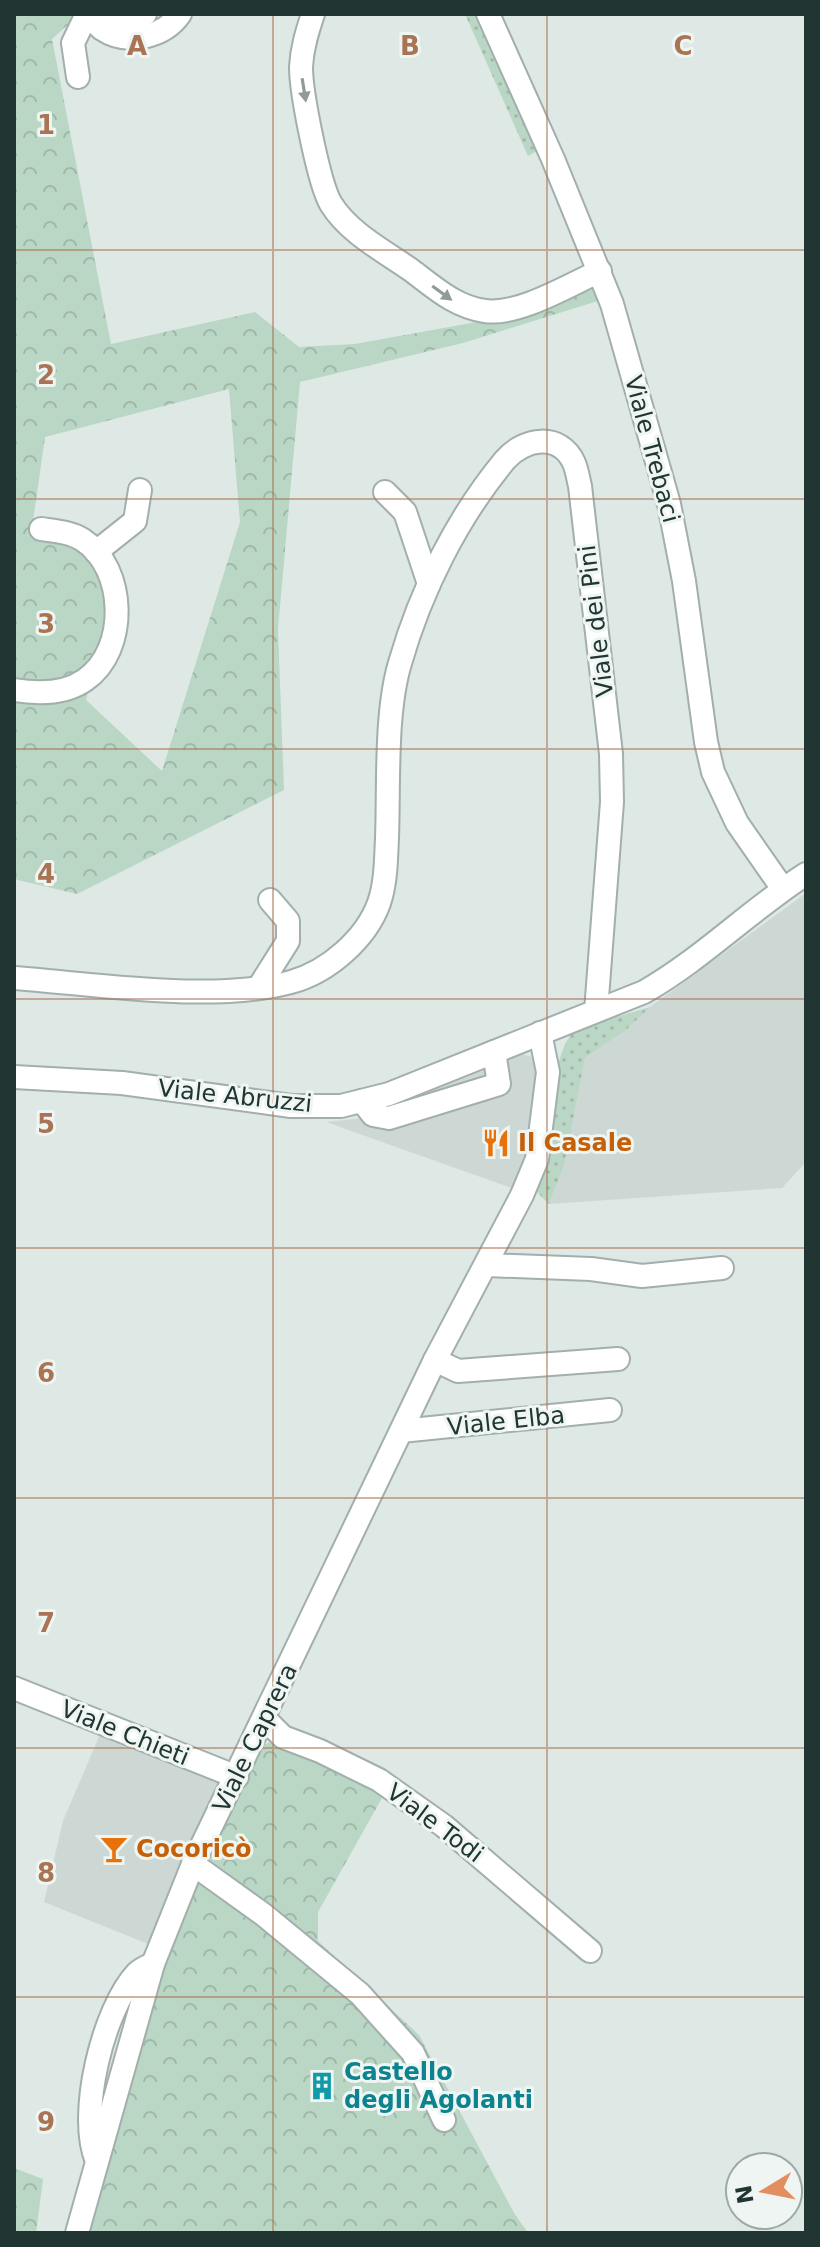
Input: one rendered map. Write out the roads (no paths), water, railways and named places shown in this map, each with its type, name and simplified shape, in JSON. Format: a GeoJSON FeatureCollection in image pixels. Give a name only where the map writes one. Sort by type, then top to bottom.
{"type":"FeatureCollection","features":[{"type":"Feature","properties":{"kind":"street"},"geometry":{"type":"LineString","coordinates":[[89,14],[126,19],[145,14]]}},
{"type":"Feature","properties":{"kind":"street"},"geometry":{"type":"LineString","coordinates":[[89,14],[101,28],[128,38],[156,34],[170,27],[180,14]]}},
{"type":"Feature","properties":{"kind":"street"},"geometry":{"type":"LineString","coordinates":[[78,77],[73,43],[89,14]]}},
{"type":"Feature","properties":{"kind":"street"},"geometry":{"type":"LineString","coordinates":[[313,14],[303,41],[301,69],[304,92],[321,178],[331,204],[349,226],[458,304],[487,311],[508,310],[600,271]]}},
{"type":"Feature","properties":{"kind":"street","name":"Viale Trebaci"},"geometry":{"type":"LineString","coordinates":[[488,14],[600,271],[621,335],[669,504],[713,772],[737,823],[783,889]]}},
{"type":"Feature","properties":{"kind":"street","name":"Viale dei Pini"},"geometry":{"type":"LineString","coordinates":[[14,978],[172,990],[259,987],[293,982],[320,970],[343,953],[364,929],[379,904],[385,873],[393,709],[399,665],[429,584],[465,516],[492,475],[511,453],[527,443],[546,440],[561,445],[574,461],[580,486],[611,754],[612,802],[596,1011]]}},
{"type":"Feature","properties":{"kind":"street"},"geometry":{"type":"LineString","coordinates":[[96,552],[135,521],[140,490]]}},
{"type":"Feature","properties":{"kind":"street"},"geometry":{"type":"LineString","coordinates":[[385,492],[405,512],[429,584]]}},
{"type":"Feature","properties":{"kind":"street"},"geometry":{"type":"LineString","coordinates":[[14,690],[35,693],[62,690],[86,679],[105,659],[116,627],[116,598],[109,571],[96,552],[81,539],[41,529]]}},
{"type":"Feature","properties":{"kind":"street","name":"Viale Abruzzi"},"geometry":{"type":"LineString","coordinates":[[14,1077],[122,1083],[291,1106],[341,1106],[362,1101],[389,1094],[644,992],[673,976],[806,874]]}},
{"type":"Feature","properties":{"kind":"street"},"geometry":{"type":"LineString","coordinates":[[259,987],[288,941],[288,921],[270,900]]}},
{"type":"Feature","properties":{"kind":"street","name":"Viale Caprera"},"geometry":{"type":"LineString","coordinates":[[77,2233],[153,1964],[193,1864],[435,1360],[526,1197],[537,1159],[548,1072],[540,1033]]}},
{"type":"Feature","properties":{"kind":"street"},"geometry":{"type":"LineString","coordinates":[[362,1101],[373,1115],[389,1118],[499,1084],[494,1052]]}},
{"type":"Feature","properties":{"kind":"street"},"geometry":{"type":"LineString","coordinates":[[486,1265],[591,1269],[642,1276],[722,1268]]}},
{"type":"Feature","properties":{"kind":"street"},"geometry":{"type":"LineString","coordinates":[[435,1360],[458,1371],[618,1359]]}},
{"type":"Feature","properties":{"kind":"street","name":"Viale Elba"},"geometry":{"type":"LineString","coordinates":[[401,1431],[610,1410]]}},
{"type":"Feature","properties":{"kind":"street","name":"Viale Chieti"},"geometry":{"type":"LineString","coordinates":[[14,1688],[237,1777]]}},
{"type":"Feature","properties":{"kind":"street","name":"Viale Todi"},"geometry":{"type":"LineString","coordinates":[[265,1719],[283,1737],[379,1780],[444,1826],[590,1951]]}},
{"type":"Feature","properties":{"kind":"street"},"geometry":{"type":"LineString","coordinates":[[193,1864],[264,1915],[348,1984],[401,2044],[413,2053],[444,2120]]}},
{"type":"Feature","properties":{"kind":"street"},"geometry":{"type":"LineString","coordinates":[[97,2162],[90,2147],[88,2124],[96,2041],[138,1971],[153,1964]]}},
{"type":"Feature","properties":{"kind":"place","name":"Il Casale"},"geometry":{"type":"Point","coordinates":[496,1143]}},
{"type":"Feature","properties":{"kind":"place","name":"Cocoricò"},"geometry":{"type":"Point","coordinates":[114,1849]}},
{"type":"Feature","properties":{"kind":"place","name":"Castello degli Agolanti"},"geometry":{"type":"Point","coordinates":[322,2086]}}]}
